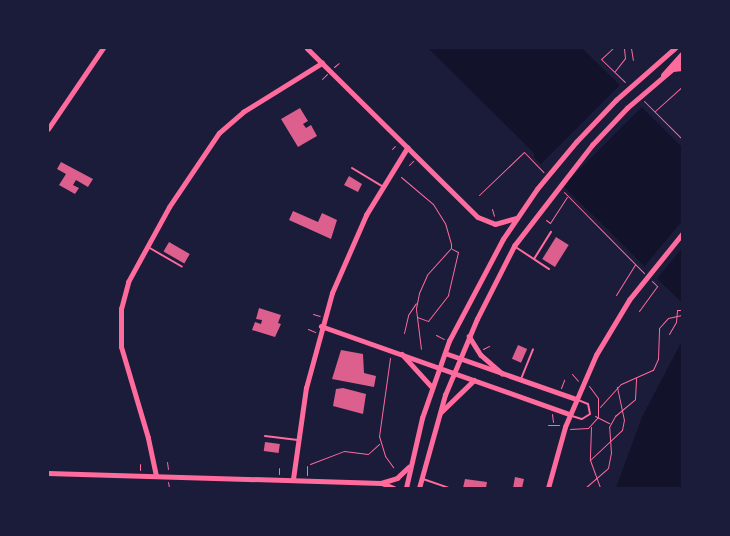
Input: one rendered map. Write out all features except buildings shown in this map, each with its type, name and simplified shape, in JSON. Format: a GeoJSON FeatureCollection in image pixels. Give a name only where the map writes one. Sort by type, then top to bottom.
{"type":"FeatureCollection","features":[{"type":"Feature","properties":{"kind":"street"},"geometry":{"type":"LineString","coordinates":[[48,129],[103,48]]}},
{"type":"Feature","properties":{"kind":"street"},"geometry":{"type":"LineString","coordinates":[[307,48],[478,217],[499,224],[516,218]]}},
{"type":"Feature","properties":{"kind":"street"},"geometry":{"type":"LineString","coordinates":[[406,488],[410,466],[432,387],[449,341],[483,273],[516,218],[543,181],[589,127],[673,48]]}},
{"type":"Feature","properties":{"kind":"street"},"geometry":{"type":"LineString","coordinates":[[661,78],[671,63],[682,54]]}},
{"type":"Feature","properties":{"kind":"street"},"geometry":{"type":"LineString","coordinates":[[419,488],[439,414],[454,372],[469,336],[514,246],[554,191],[604,132],[648,89],[682,61]]}},
{"type":"Feature","properties":{"kind":"street"},"geometry":{"type":"LineString","coordinates":[[156,476],[120,338],[125,291],[147,246],[194,167],[219,133],[243,112],[322,63]]}},
{"type":"Feature","properties":{"kind":"street"},"geometry":{"type":"LineString","coordinates":[[671,69],[682,68]]}},
{"type":"Feature","properties":{"kind":"street"},"geometry":{"type":"LineString","coordinates":[[293,479],[306,388],[321,326],[347,253],[382,186],[407,148]]}},
{"type":"Feature","properties":{"kind":"street"},"geometry":{"type":"LineString","coordinates":[[548,488],[570,414],[603,341],[644,280],[682,234]]}},
{"type":"Feature","properties":{"kind":"street"},"geometry":{"type":"LineString","coordinates":[[321,326],[440,366],[570,414]]}},
{"type":"Feature","properties":{"kind":"street"},"geometry":{"type":"LineString","coordinates":[[469,336],[480,354],[505,375]]}},
{"type":"Feature","properties":{"kind":"street"},"geometry":{"type":"LineString","coordinates":[[401,353],[432,387]]}},
{"type":"Feature","properties":{"kind":"street"},"geometry":{"type":"LineString","coordinates":[[445,353],[576,399]]}},
{"type":"Feature","properties":{"kind":"street"},"geometry":{"type":"LineString","coordinates":[[439,414],[474,380]]}},
{"type":"Feature","properties":{"kind":"street"},"geometry":{"type":"LineString","coordinates":[[381,483],[397,478],[410,466]]}},
{"type":"Feature","properties":{"kind":"street"},"geometry":{"type":"LineString","coordinates":[[48,473],[293,479],[381,483],[394,488]]}},
{"type":"Feature","properties":{"kind":"lane"},"geometry":{"type":"LineString","coordinates":[[352,168],[382,186]]}},
{"type":"Feature","properties":{"kind":"lane"},"geometry":{"type":"LineString","coordinates":[[534,259],[551,232]]}},
{"type":"Feature","properties":{"kind":"lane"},"geometry":{"type":"LineString","coordinates":[[147,246],[182,268]]}},
{"type":"Feature","properties":{"kind":"lane"},"geometry":{"type":"LineString","coordinates":[[514,246],[549,269]]}},
{"type":"Feature","properties":{"kind":"lane"},"geometry":{"type":"LineString","coordinates":[[521,381],[533,349]]}},
{"type":"Feature","properties":{"kind":"lane"},"geometry":{"type":"LineString","coordinates":[[570,414],[582,420],[590,414],[588,404],[576,399]]}},
{"type":"Feature","properties":{"kind":"lane"},"geometry":{"type":"LineString","coordinates":[[265,436],[298,440]]}},
{"type":"Feature","properties":{"kind":"lane"},"geometry":{"type":"LineString","coordinates":[[421,478],[449,488]]}},
{"type":"Feature","properties":{"kind":"path"},"geometry":{"type":"LineString","coordinates":[[615,72],[625,58],[624,48]]}},
{"type":"Feature","properties":{"kind":"path"},"geometry":{"type":"LineString","coordinates":[[632,48],[633,60]]}},
{"type":"Feature","properties":{"kind":"path"},"geometry":{"type":"LineString","coordinates":[[333,68],[339,63]]}},
{"type":"Feature","properties":{"kind":"path"},"geometry":{"type":"LineString","coordinates":[[322,79],[327,74]]}},
{"type":"Feature","properties":{"kind":"path"},"geometry":{"type":"LineString","coordinates":[[655,111],[682,87]]}},
{"type":"Feature","properties":{"kind":"path"},"geometry":{"type":"LineString","coordinates":[[392,149],[398,143]]}},
{"type":"Feature","properties":{"kind":"path"},"geometry":{"type":"LineString","coordinates":[[479,195],[524,152],[548,177]]}},
{"type":"Feature","properties":{"kind":"path"},"geometry":{"type":"LineString","coordinates":[[409,165],[413,161]]}},
{"type":"Feature","properties":{"kind":"path"},"geometry":{"type":"LineString","coordinates":[[401,177],[433,204],[445,223],[451,248],[458,252],[448,295],[428,321],[417,317]]}},
{"type":"Feature","properties":{"kind":"path"},"geometry":{"type":"LineString","coordinates":[[561,190],[657,286],[639,311]]}},
{"type":"Feature","properties":{"kind":"path"},"geometry":{"type":"LineString","coordinates":[[546,220],[550,223],[567,196]]}},
{"type":"Feature","properties":{"kind":"path"},"geometry":{"type":"LineString","coordinates":[[492,209],[495,221]]}},
{"type":"Feature","properties":{"kind":"path"},"geometry":{"type":"LineString","coordinates":[[404,333],[408,315],[417,303],[428,275],[451,248]]}},
{"type":"Feature","properties":{"kind":"path"},"geometry":{"type":"LineString","coordinates":[[616,295],[636,265]]}},
{"type":"Feature","properties":{"kind":"path"},"geometry":{"type":"LineString","coordinates":[[600,407],[617,386],[648,373],[655,367],[659,328],[668,318],[682,315],[682,302]]}},
{"type":"Feature","properties":{"kind":"path"},"geometry":{"type":"LineString","coordinates":[[417,303],[420,349]]}},
{"type":"Feature","properties":{"kind":"path"},"geometry":{"type":"LineString","coordinates":[[669,334],[677,315],[677,310],[682,310]]}},
{"type":"Feature","properties":{"kind":"path"},"geometry":{"type":"LineString","coordinates":[[313,314],[320,316]]}},
{"type":"Feature","properties":{"kind":"path"},"geometry":{"type":"LineString","coordinates":[[308,329],[315,331],[314,335]]}},
{"type":"Feature","properties":{"kind":"path"},"geometry":{"type":"LineString","coordinates":[[436,335],[449,341]]}},
{"type":"Feature","properties":{"kind":"path"},"geometry":{"type":"LineString","coordinates":[[390,358],[380,413],[380,443],[394,466]]}},
{"type":"Feature","properties":{"kind":"path"},"geometry":{"type":"LineString","coordinates":[[572,374],[579,381]]}},
{"type":"Feature","properties":{"kind":"path"},"geometry":{"type":"LineString","coordinates":[[585,488],[597,479],[610,463],[610,423],[637,395],[636,377]]}},
{"type":"Feature","properties":{"kind":"path"},"geometry":{"type":"LineString","coordinates":[[559,394],[564,380]]}},
{"type":"Feature","properties":{"kind":"path"},"geometry":{"type":"LineString","coordinates":[[590,460],[622,430],[622,411],[617,386]]}},
{"type":"Feature","properties":{"kind":"path"},"geometry":{"type":"LineString","coordinates":[[553,422],[554,409]]}},
{"type":"Feature","properties":{"kind":"path"},"geometry":{"type":"LineString","coordinates":[[590,414],[610,423]]}},
{"type":"Feature","properties":{"kind":"path"},"geometry":{"type":"LineString","coordinates":[[548,424],[553,422],[562,426]]}},
{"type":"Feature","properties":{"kind":"path"},"geometry":{"type":"LineString","coordinates":[[591,427],[590,460],[600,488]]}},
{"type":"Feature","properties":{"kind":"path"},"geometry":{"type":"LineString","coordinates":[[310,464],[324,456],[344,451],[368,454],[380,443]]}},
{"type":"Feature","properties":{"kind":"path"},"geometry":{"type":"LineString","coordinates":[[167,462],[168,472]]}},
{"type":"Feature","properties":{"kind":"path"},"geometry":{"type":"LineString","coordinates":[[140,464],[140,471]]}},
{"type":"Feature","properties":{"kind":"path"},"geometry":{"type":"LineString","coordinates":[[307,466],[307,475]]}},
{"type":"Feature","properties":{"kind":"path"},"geometry":{"type":"LineString","coordinates":[[279,468],[279,475]]}},
{"type":"Feature","properties":{"kind":"path"},"geometry":{"type":"LineString","coordinates":[[168,481],[168,487]]}},
{"type":"Feature","properties":{"kind":"shaded area"},"geometry":{"type":"Polygon","coordinates":[[[428,48],[582,48],[682,147],[682,303],[534,157],[534,153],[428,48]]]}},
{"type":"Feature","properties":{"kind":"shaded area"},"geometry":{"type":"Polygon","coordinates":[[[682,341],[682,488],[616,488],[642,417],[682,341]]]}},
{"type":"Feature","properties":{"kind":"pier"},"geometry":{"type":"Polygon","coordinates":[[[622,83],[644,105],[561,188],[539,166],[622,83]]]}},
{"type":"Feature","properties":{"kind":"pier"},"geometry":{"type":"Polygon","coordinates":[[[682,221],[682,248],[656,280],[643,268],[682,221]]]}}]}
